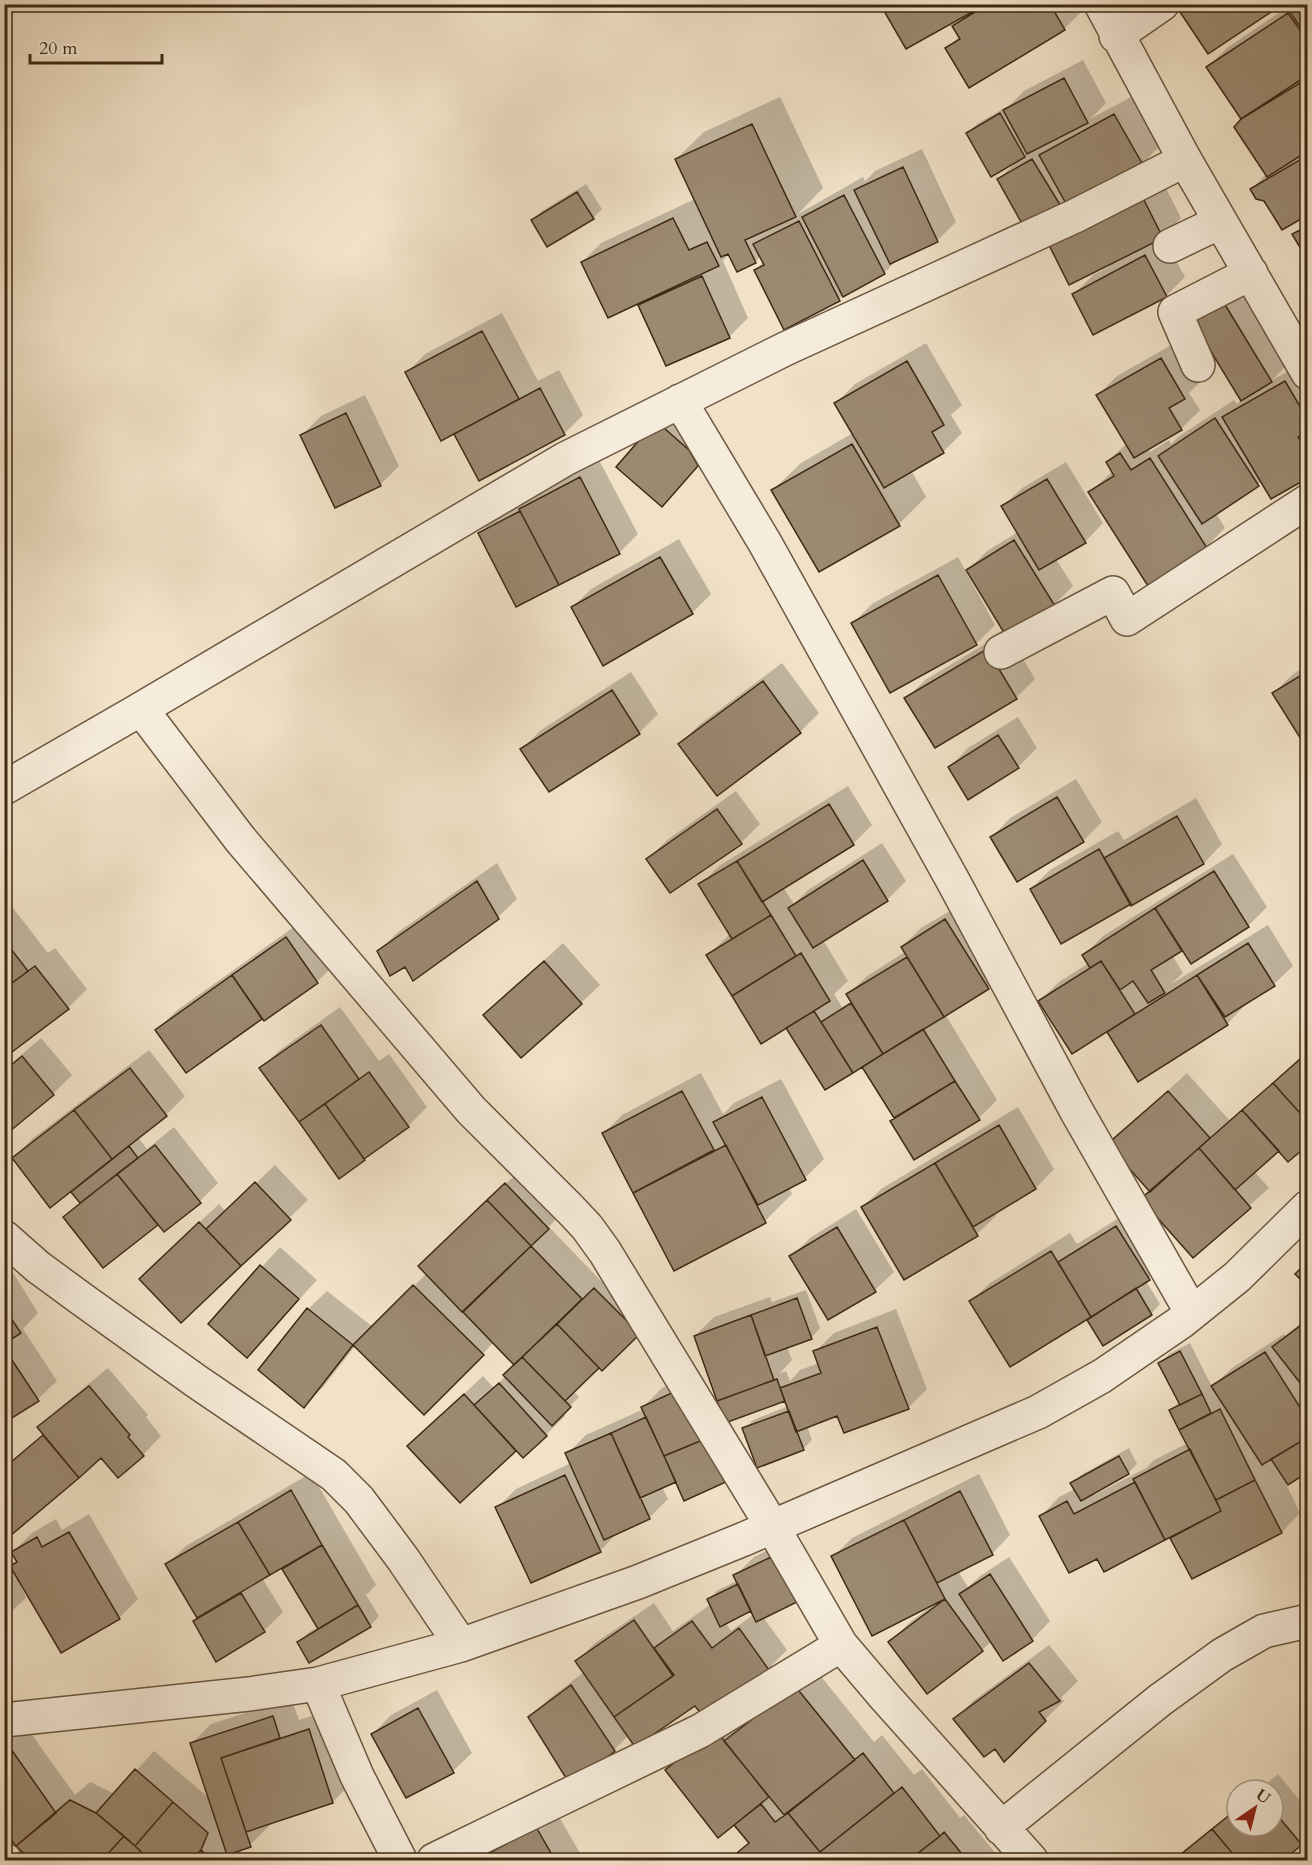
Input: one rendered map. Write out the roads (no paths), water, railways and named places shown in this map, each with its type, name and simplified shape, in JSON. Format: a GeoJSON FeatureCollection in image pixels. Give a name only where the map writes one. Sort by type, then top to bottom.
{"type":"FeatureCollection","features":[{"type":"Feature","properties":{"kind":"street"},"geometry":{"type":"LineString","coordinates":[[1101,4],[1116,36],[1185,160],[1308,373]]}},
{"type":"Feature","properties":{"kind":"street"},"geometry":{"type":"LineString","coordinates":[[1116,36],[1162,4]]}},
{"type":"Feature","properties":{"kind":"street"},"geometry":{"type":"LineString","coordinates":[[4,788],[565,459],[785,349],[1075,216],[1185,160]]}},
{"type":"Feature","properties":{"kind":"street"},"geometry":{"type":"LineString","coordinates":[[1170,246],[1220,222]]}},
{"type":"Feature","properties":{"kind":"street"},"geometry":{"type":"LineString","coordinates":[[1198,365],[1175,312],[1251,273]]}},
{"type":"Feature","properties":{"kind":"street"},"geometry":{"type":"LineString","coordinates":[[680,401],[770,553],[952,879],[1076,1110],[1192,1313]]}},
{"type":"Feature","properties":{"kind":"street"},"geometry":{"type":"LineString","coordinates":[[1001,652],[1113,593],[1127,619],[1308,501]]}},
{"type":"Feature","properties":{"kind":"street"},"geometry":{"type":"LineString","coordinates":[[141,709],[240,839],[463,1101],[587,1227],[611,1262],[772,1526],[841,1645],[1031,1860]]}},
{"type":"Feature","properties":{"kind":"street"},"geometry":{"type":"LineString","coordinates":[[4,1720],[249,1694],[318,1684],[461,1645],[638,1582],[1038,1412],[1102,1376],[1192,1313],[1238,1277],[1308,1207]]}},
{"type":"Feature","properties":{"kind":"street"},"geometry":{"type":"LineString","coordinates":[[4,1237],[38,1267],[195,1381],[334,1475],[359,1500],[403,1559],[461,1645]]}},
{"type":"Feature","properties":{"kind":"street"},"geometry":{"type":"LineString","coordinates":[[1001,1828],[1160,1700],[1222,1654],[1264,1631],[1308,1621]]}},
{"type":"Feature","properties":{"kind":"street"},"geometry":{"type":"LineString","coordinates":[[434,1860],[700,1731],[841,1645]]}},
{"type":"Feature","properties":{"kind":"street"},"geometry":{"type":"LineString","coordinates":[[318,1684],[357,1776],[400,1860]]}}]}
